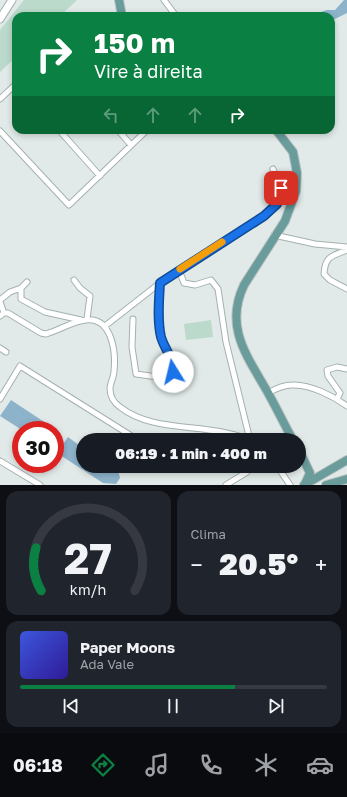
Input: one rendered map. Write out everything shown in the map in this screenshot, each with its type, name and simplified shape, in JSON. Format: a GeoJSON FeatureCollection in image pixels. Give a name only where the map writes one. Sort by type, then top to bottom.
{"type":"FeatureCollection","features":[{"type":"Feature","properties":{"kind":"main road"},"geometry":{"type":"LineString","coordinates":[[0,19],[12,0]]}},
{"type":"Feature","properties":{"kind":"main road"},"geometry":{"type":"LineString","coordinates":[[119,0],[121,12]]}},
{"type":"Feature","properties":{"kind":"main road"},"geometry":{"type":"LineString","coordinates":[[279,134],[293,152],[298,181],[290,211],[274,235],[238,297],[235,318],[242,347],[289,433]]}},
{"type":"Feature","properties":{"kind":"main road"},"geometry":{"type":"LineString","coordinates":[[304,485],[347,460]]}},
{"type":"Feature","properties":{"kind":"main road"},"geometry":{"type":"LineString","coordinates":[[306,462],[318,470],[328,470]]}},
{"type":"Feature","properties":{"kind":"main road"},"geometry":{"type":"LineString","coordinates":[[304,485],[310,473],[306,463]]}},
{"type":"Feature","properties":{"kind":"main road"},"geometry":{"type":"LineString","coordinates":[[326,485],[347,479]]}},
{"type":"Feature","properties":{"kind":"street"},"geometry":{"type":"LineString","coordinates":[[164,0],[173,12]]}},
{"type":"Feature","properties":{"kind":"street"},"geometry":{"type":"LineString","coordinates":[[0,99],[12,88]]}},
{"type":"Feature","properties":{"kind":"street"},"geometry":{"type":"LineString","coordinates":[[0,130],[69,205],[143,134]]}},
{"type":"Feature","properties":{"kind":"street"},"geometry":{"type":"LineString","coordinates":[[63,134],[100,176]]}},
{"type":"Feature","properties":{"kind":"street"},"geometry":{"type":"LineString","coordinates":[[122,134],[132,145]]}},
{"type":"Feature","properties":{"kind":"street"},"geometry":{"type":"LineString","coordinates":[[105,326],[160,283],[264,216],[277,204],[281,188],[273,169]]}},
{"type":"Feature","properties":{"kind":"street"},"geometry":{"type":"LineString","coordinates":[[274,235],[316,244],[347,248]]}},
{"type":"Feature","properties":{"kind":"street"},"geometry":{"type":"LineString","coordinates":[[347,248],[331,256],[325,263],[324,274],[330,280],[347,289]]}},
{"type":"Feature","properties":{"kind":"street"},"geometry":{"type":"LineString","coordinates":[[179,270],[184,283],[195,285],[211,280],[218,288],[226,342],[247,433]]}},
{"type":"Feature","properties":{"kind":"street"},"geometry":{"type":"LineString","coordinates":[[74,280],[80,288],[90,296],[85,320]]}},
{"type":"Feature","properties":{"kind":"street"},"geometry":{"type":"LineString","coordinates":[[27,282],[21,288],[10,292],[0,301],[2,315],[8,313],[41,333],[46,334],[85,320]]}},
{"type":"Feature","properties":{"kind":"street"},"geometry":{"type":"LineString","coordinates":[[133,319],[132,347],[136,374],[165,378],[170,377],[173,363],[171,355],[161,337],[159,308],[160,283]]}},
{"type":"Feature","properties":{"kind":"street"},"geometry":{"type":"LineString","coordinates":[[21,288],[21,299],[31,306],[45,312],[98,321],[105,326],[112,341],[114,371],[110,389],[112,398],[121,408],[136,416],[167,425],[227,433]]}},
{"type":"Feature","properties":{"kind":"street"},"geometry":{"type":"LineString","coordinates":[[0,348],[6,352]]}},
{"type":"Feature","properties":{"kind":"street"},"geometry":{"type":"LineString","coordinates":[[0,400],[20,366],[127,433]]}},
{"type":"Feature","properties":{"kind":"street"},"geometry":{"type":"LineString","coordinates":[[337,399],[340,393],[328,376],[327,370],[337,367],[347,369]]}},
{"type":"Feature","properties":{"kind":"street"},"geometry":{"type":"LineString","coordinates":[[268,393],[291,385],[300,385],[337,399],[347,406]]}},
{"type":"Feature","properties":{"kind":"street"},"geometry":{"type":"LineString","coordinates":[[0,461],[40,485]]}},
{"type":"Feature","properties":{"kind":"street"},"geometry":{"type":"LineString","coordinates":[[226,485],[243,473]]}},
{"type":"Feature","properties":{"kind":"street"},"geometry":{"type":"LineString","coordinates":[[282,473],[290,485]]}},
{"type":"Feature","properties":{"kind":"green space"},"geometry":{"type":"Polygon","coordinates":[[[24,0],[77,0],[64,12],[14,12],[24,0]]]}},
{"type":"Feature","properties":{"kind":"green space"},"geometry":{"type":"Polygon","coordinates":[[[12,15],[12,61],[0,72],[0,30],[12,15]]]}},
{"type":"Feature","properties":{"kind":"green space"},"geometry":{"type":"Polygon","coordinates":[[[211,320],[213,337],[186,340],[184,324],[211,320]]]}},
{"type":"Feature","properties":{"kind":"water"},"geometry":{"type":"Polygon","coordinates":[[[344,0],[347,0],[347,13],[335,19],[335,12],[321,12],[335,10],[344,0]]]}},
{"type":"Feature","properties":{"kind":"water"},"geometry":{"type":"Polygon","coordinates":[[[11,400],[43,421],[12,421],[12,424],[0,416],[11,400]]]}},
{"type":"Feature","properties":{"kind":"water"},"geometry":{"type":"Polygon","coordinates":[[[68,437],[76,443],[76,465],[64,458],[64,443],[68,437]]]}},
{"type":"Feature","properties":{"kind":"water"},"geometry":{"type":"Polygon","coordinates":[[[88,473],[118,473],[120,478],[116,484],[103,483],[88,473]]]}},
{"type":"Feature","properties":{"kind":"slow traffic"},"geometry":{"type":"LineString","coordinates":[[180,269],[222,242]]}},
{"type":"Feature","properties":{"kind":"route"},"geometry":{"type":"LineString","coordinates":[[173,372],[171,355],[161,337],[159,308],[160,283],[264,216],[277,204],[281,188]]}}]}
